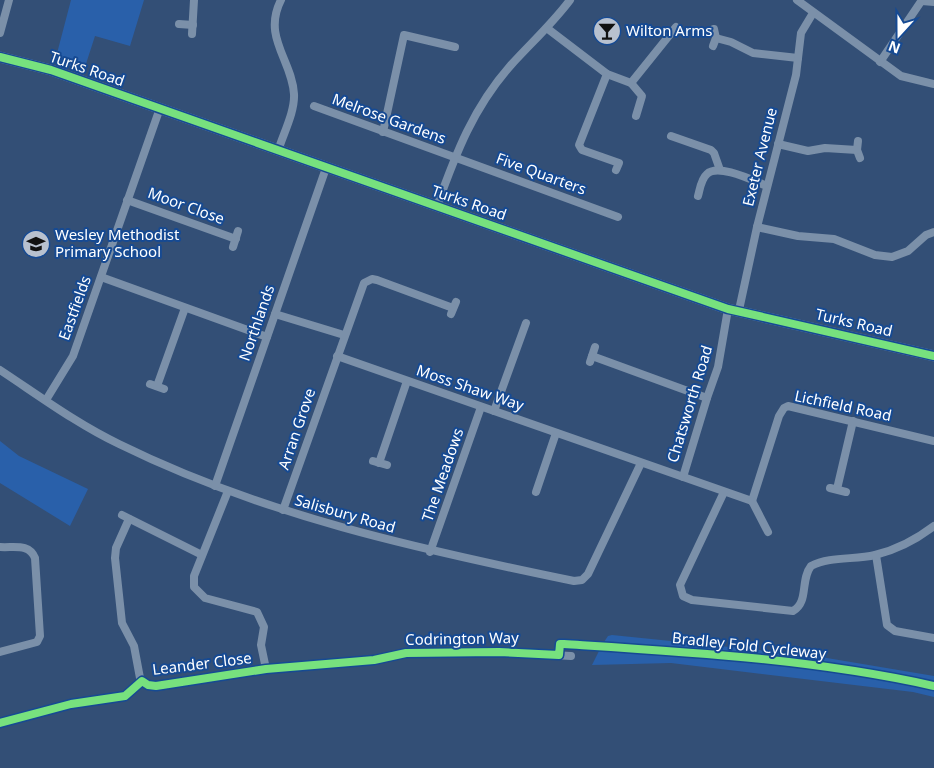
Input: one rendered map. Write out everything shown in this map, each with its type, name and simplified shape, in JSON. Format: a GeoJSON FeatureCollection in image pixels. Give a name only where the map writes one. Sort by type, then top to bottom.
{"type":"FeatureCollection","features":[{"type":"Feature","properties":{"kind":"street"},"geometry":{"type":"LineString","coordinates":[[0,34],[2,19],[9,0]]}},
{"type":"Feature","properties":{"kind":"street"},"geometry":{"type":"LineString","coordinates":[[192,34],[194,0]]}},
{"type":"Feature","properties":{"kind":"street"},"geometry":{"type":"LineString","coordinates":[[278,151],[294,101],[292,85],[276,39],[276,11],[281,0]]}},
{"type":"Feature","properties":{"kind":"street"},"geometry":{"type":"LineString","coordinates":[[437,206],[468,126],[488,94],[512,65],[548,29],[570,0]]}},
{"type":"Feature","properties":{"kind":"street"},"geometry":{"type":"LineString","coordinates":[[797,0],[880,62],[909,80],[934,84]]}},
{"type":"Feature","properties":{"kind":"street"},"geometry":{"type":"LineString","coordinates":[[880,62],[922,1],[934,2]]}},
{"type":"Feature","properties":{"kind":"street","name":"Exeter Avenue"},"geometry":{"type":"LineString","coordinates":[[734,309],[778,144],[798,58],[801,33],[813,13]]}},
{"type":"Feature","properties":{"kind":"street"},"geometry":{"type":"LineString","coordinates":[[179,24],[193,25]]}},
{"type":"Feature","properties":{"kind":"street"},"geometry":{"type":"LineString","coordinates":[[631,83],[676,27]]}},
{"type":"Feature","properties":{"kind":"street"},"geometry":{"type":"LineString","coordinates":[[548,29],[606,74],[631,83],[642,96],[636,116]]}},
{"type":"Feature","properties":{"kind":"street"},"geometry":{"type":"LineString","coordinates":[[714,29],[715,42],[731,42],[753,53],[798,58]]}},
{"type":"Feature","properties":{"kind":"street"},"geometry":{"type":"LineString","coordinates":[[383,132],[404,35],[455,47]]}},
{"type":"Feature","properties":{"kind":"street","name":"Turks Road"},"geometry":{"type":"LineString","coordinates":[[0,57],[47,69],[734,309],[934,356]]}},
{"type":"Feature","properties":{"kind":"street"},"geometry":{"type":"LineString","coordinates":[[606,74],[580,145],[582,150],[619,163],[616,170]]}},
{"type":"Feature","properties":{"kind":"street","name":"Melrose Gardens"},"geometry":{"type":"LineString","coordinates":[[314,106],[454,158]]}},
{"type":"Feature","properties":{"kind":"street","name":"Eastfields"},"geometry":{"type":"LineString","coordinates":[[46,400],[73,356],[160,108]]}},
{"type":"Feature","properties":{"kind":"street"},"geometry":{"type":"LineString","coordinates":[[671,136],[711,150],[714,153],[720,170]]}},
{"type":"Feature","properties":{"kind":"street"},"geometry":{"type":"LineString","coordinates":[[858,141],[857,150],[860,158]]}},
{"type":"Feature","properties":{"kind":"street"},"geometry":{"type":"LineString","coordinates":[[778,144],[808,151],[825,148],[857,150]]}},
{"type":"Feature","properties":{"kind":"street","name":"Five Quarters"},"geometry":{"type":"LineString","coordinates":[[454,158],[618,217]]}},
{"type":"Feature","properties":{"kind":"street","name":"Northlands"},"geometry":{"type":"LineString","coordinates":[[215,486],[326,168]]}},
{"type":"Feature","properties":{"kind":"street"},"geometry":{"type":"LineString","coordinates":[[698,196],[704,177],[711,171],[720,170],[767,186]]}},
{"type":"Feature","properties":{"kind":"street","name":"Moor Close"},"geometry":{"type":"LineString","coordinates":[[127,200],[236,239]]}},
{"type":"Feature","properties":{"kind":"street"},"geometry":{"type":"LineString","coordinates":[[757,227],[798,236],[834,239],[875,255],[892,257],[908,251],[926,235],[934,232]]}},
{"type":"Feature","properties":{"kind":"street"},"geometry":{"type":"LineString","coordinates":[[101,278],[267,338]]}},
{"type":"Feature","properties":{"kind":"street"},"geometry":{"type":"LineString","coordinates":[[337,356],[362,287],[372,279],[453,308]]}},
{"type":"Feature","properties":{"kind":"street"},"geometry":{"type":"LineString","coordinates":[[157,386],[185,308]]}},
{"type":"Feature","properties":{"kind":"street","name":"Chatsworth Road"},"geometry":{"type":"LineString","coordinates":[[683,477],[706,398],[718,367],[734,309]]}},
{"type":"Feature","properties":{"kind":"street"},"geometry":{"type":"LineString","coordinates":[[275,314],[344,335]]}},
{"type":"Feature","properties":{"kind":"street"},"geometry":{"type":"LineString","coordinates":[[494,411],[526,323]]}},
{"type":"Feature","properties":{"kind":"street"},"geometry":{"type":"LineString","coordinates":[[595,347],[591,359],[706,398]]}},
{"type":"Feature","properties":{"kind":"street","name":"Moss Shaw Way"},"geometry":{"type":"LineString","coordinates":[[337,356],[724,492],[752,500]]}},
{"type":"Feature","properties":{"kind":"street","name":"Arran Grove"},"geometry":{"type":"LineString","coordinates":[[283,510],[337,356]]}},
{"type":"Feature","properties":{"kind":"street","name":"Salisbury Road"},"geometry":{"type":"LineString","coordinates":[[0,370],[118,444],[228,491],[283,510],[430,552],[574,581],[582,580],[588,574],[641,463]]}},
{"type":"Feature","properties":{"kind":"street"},"geometry":{"type":"LineString","coordinates":[[380,463],[407,381]]}},
{"type":"Feature","properties":{"kind":"street","name":"The Meadows"},"geometry":{"type":"LineString","coordinates":[[430,552],[481,407]]}},
{"type":"Feature","properties":{"kind":"street","name":"Lichfield Road"},"geometry":{"type":"LineString","coordinates":[[752,500],[779,416],[784,408],[794,407],[934,441]]}},
{"type":"Feature","properties":{"kind":"street"},"geometry":{"type":"LineString","coordinates":[[846,492],[834,489],[852,421]]}},
{"type":"Feature","properties":{"kind":"street"},"geometry":{"type":"LineString","coordinates":[[536,492],[556,433]]}},
{"type":"Feature","properties":{"kind":"street"},"geometry":{"type":"LineString","coordinates":[[228,491],[194,576],[194,587],[205,598],[257,612],[264,627],[262,645],[266,669]]}},
{"type":"Feature","properties":{"kind":"street"},"geometry":{"type":"LineString","coordinates":[[724,492],[681,581],[681,592],[687,598],[793,611],[801,604],[805,576],[811,566],[825,562],[876,555],[908,543],[934,526]]}},
{"type":"Feature","properties":{"kind":"street"},"geometry":{"type":"LineString","coordinates":[[752,500],[768,532]]}},
{"type":"Feature","properties":{"kind":"street","name":"Leander Close"},"geometry":{"type":"LineString","coordinates":[[202,555],[126,517],[116,548],[115,558],[122,623],[134,646],[138,674],[142,681],[148,685],[156,686],[266,669]]}},
{"type":"Feature","properties":{"kind":"street"},"geometry":{"type":"LineString","coordinates":[[0,547],[28,548],[35,558],[40,636],[36,642],[0,652]]}},
{"type":"Feature","properties":{"kind":"street"},"geometry":{"type":"LineString","coordinates":[[876,555],[887,625],[899,632],[934,638]]}},
{"type":"Feature","properties":{"kind":"street"},"geometry":{"type":"LineString","coordinates":[[559,655],[560,644]]}},
{"type":"Feature","properties":{"kind":"street","name":"Codrington Way"},"geometry":{"type":"LineString","coordinates":[[266,669],[374,660],[406,653],[499,652],[571,656]]}},
{"type":"Feature","properties":{"kind":"street"},"geometry":{"type":"LineString","coordinates":[[57,698],[60,707]]}},
{"type":"Feature","properties":{"kind":"street"},"geometry":{"type":"LineString","coordinates":[[0,723],[71,704]]}},
{"type":"Feature","properties":{"kind":"shaded area"},"geometry":{"type":"Polygon","coordinates":[[[71,0],[144,0],[130,46],[95,36],[84,70],[55,61],[71,0]]]}},
{"type":"Feature","properties":{"kind":"shaded area"},"geometry":{"type":"Polygon","coordinates":[[[0,441],[19,456],[88,489],[70,526],[0,483],[0,441]]]}},
{"type":"Feature","properties":{"kind":"shaded area"},"geometry":{"type":"Polygon","coordinates":[[[608,636],[809,655],[934,676],[934,683],[770,656],[604,642],[608,636]]]}},
{"type":"Feature","properties":{"kind":"shaded area"},"geometry":{"type":"Polygon","coordinates":[[[600,649],[810,669],[934,690],[934,697],[913,692],[671,663],[592,665],[600,649]]]}},
{"type":"Feature","properties":{"kind":"cycle path"},"geometry":{"type":"LineString","coordinates":[[0,57],[51,70],[728,309],[934,356]]}},
{"type":"Feature","properties":{"kind":"cycle path","name":"Bradley Fold Cycleway"},"geometry":{"type":"LineString","coordinates":[[0,723],[71,704],[125,696],[142,681],[148,685],[156,686],[266,669],[374,660],[406,653],[499,652],[559,655],[560,644],[704,654],[796,663],[843,669],[934,686]]}},
{"type":"Feature","properties":{"kind":"place","name":"Wilton Arms"},"geometry":{"type":"Point","coordinates":[607,31]}},
{"type":"Feature","properties":{"kind":"place","name":"Wesley Methodist Primary School"},"geometry":{"type":"Point","coordinates":[36,244]}}]}
